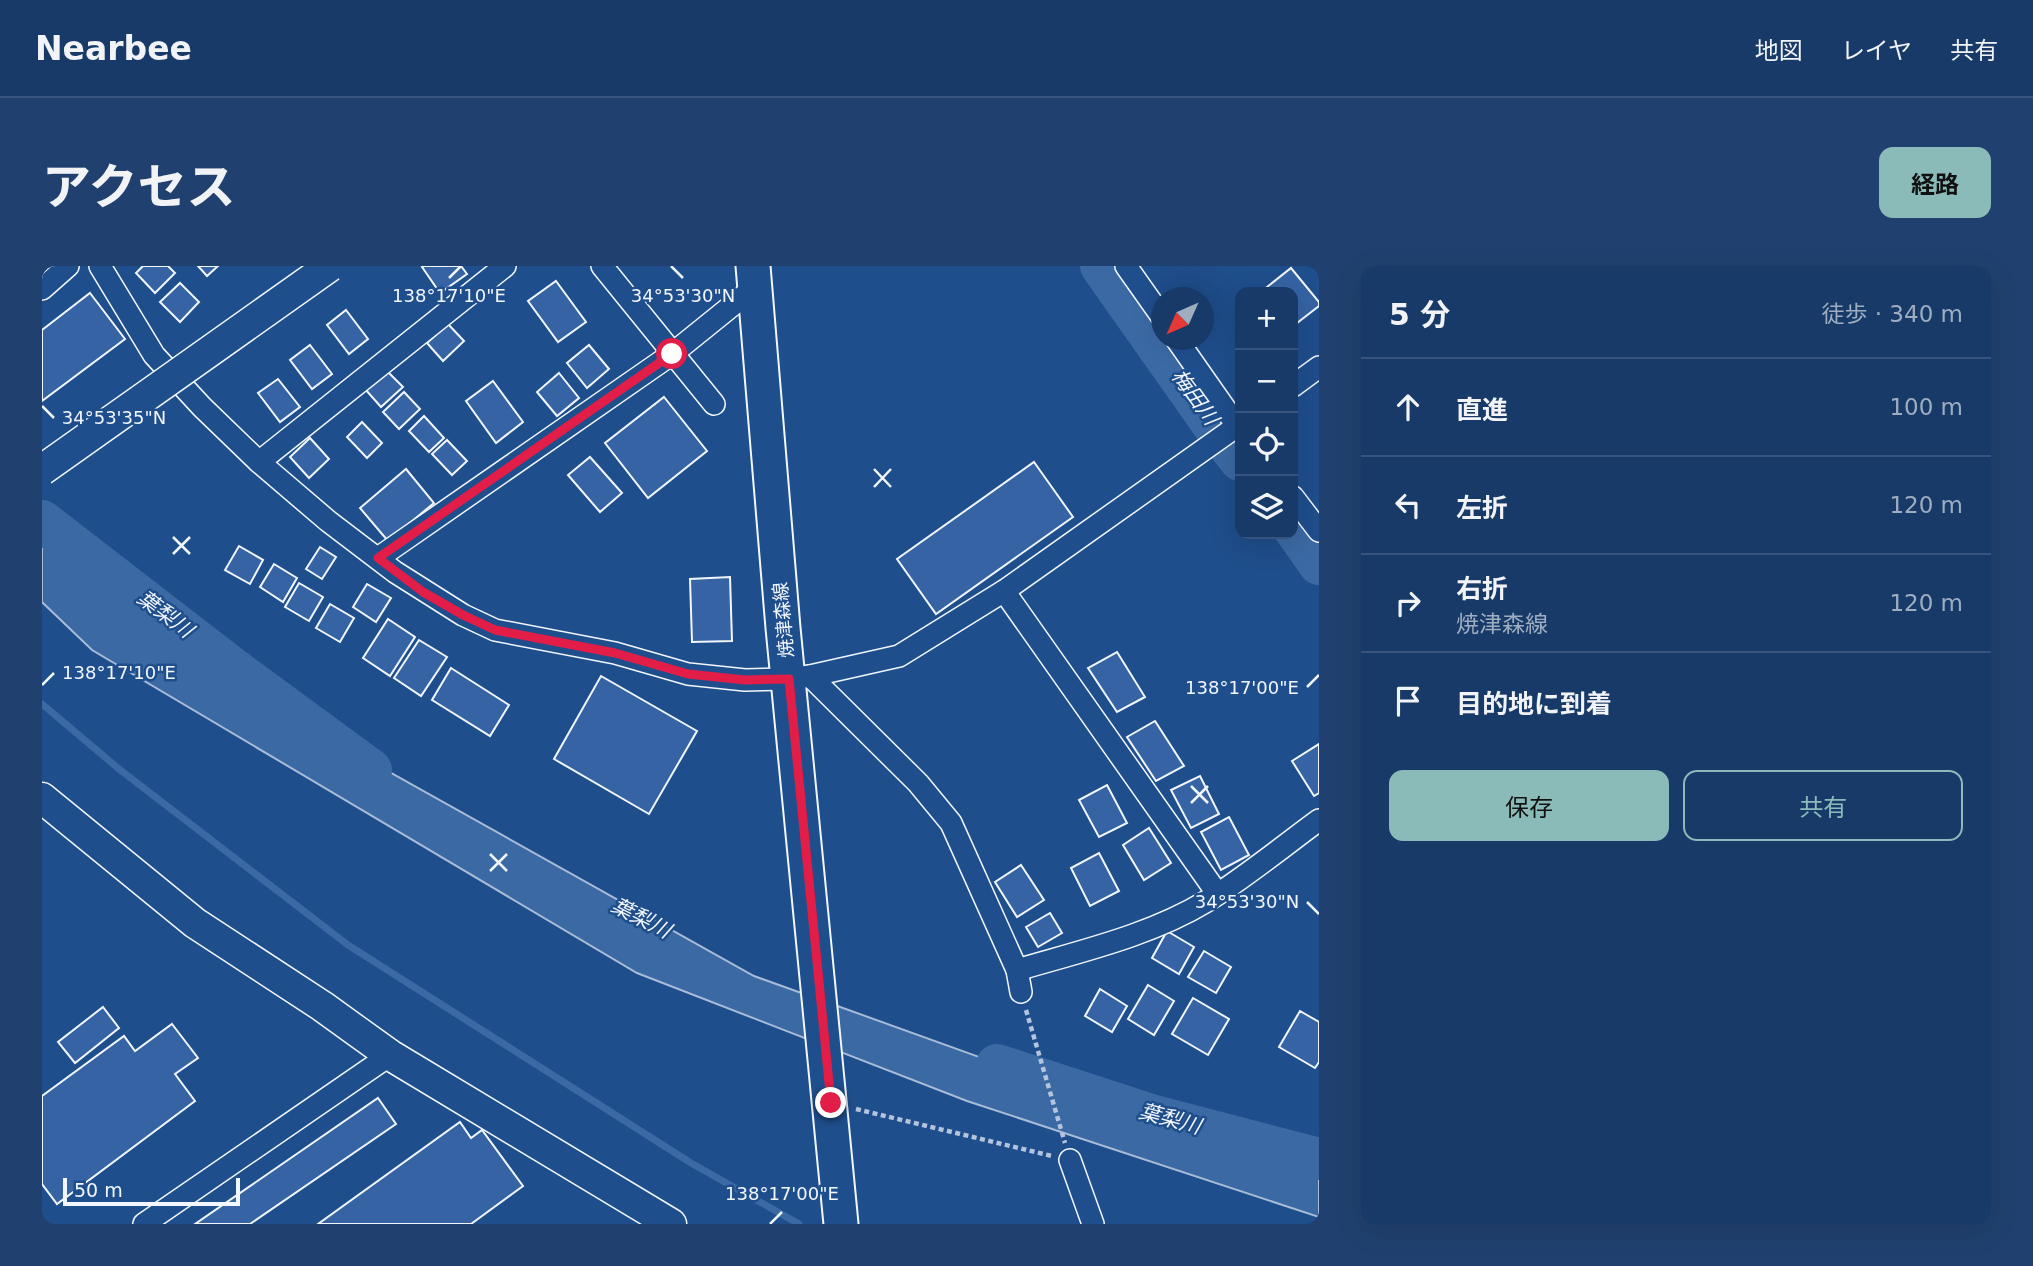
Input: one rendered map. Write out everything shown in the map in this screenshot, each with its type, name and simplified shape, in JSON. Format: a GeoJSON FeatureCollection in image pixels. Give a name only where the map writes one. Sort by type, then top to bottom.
{"type":"FeatureCollection","features":[{"type":"Feature","properties":{"kind":"main road","name":"焼津森線"},"geometry":{"type":"LineString","coordinates":[[754,276],[799,677],[813,921],[841,1218]]}},
{"type":"Feature","properties":{"kind":"street"},"geometry":{"type":"LineString","coordinates":[[42,289],[68,266]]}},
{"type":"Feature","properties":{"kind":"street"},"geometry":{"type":"LineString","coordinates":[[100,266],[154,355],[202,407],[259,463],[328,521],[423,592],[495,630],[615,653],[688,674],[745,680],[799,677],[899,656],[1004,591],[1235,429]]}},
{"type":"Feature","properties":{"kind":"street"},"geometry":{"type":"LineString","coordinates":[[42,470],[330,266]]}},
{"type":"Feature","properties":{"kind":"street"},"geometry":{"type":"LineString","coordinates":[[259,463],[505,266]]}},
{"type":"Feature","properties":{"kind":"street"},"geometry":{"type":"LineString","coordinates":[[602,266],[714,404]]}},
{"type":"Feature","properties":{"kind":"street"},"geometry":{"type":"LineString","coordinates":[[1126,266],[1151,302]]}},
{"type":"Feature","properties":{"kind":"street"},"geometry":{"type":"LineString","coordinates":[[378,558],[672,354],[754,276]]}},
{"type":"Feature","properties":{"kind":"street"},"geometry":{"type":"LineString","coordinates":[[1184,350],[1235,420]]}},
{"type":"Feature","properties":{"kind":"street"},"geometry":{"type":"LineString","coordinates":[[1298,382],[1319,367]]}},
{"type":"Feature","properties":{"kind":"street"},"geometry":{"type":"LineString","coordinates":[[1298,504],[1319,531]]}},
{"type":"Feature","properties":{"kind":"street"},"geometry":{"type":"LineString","coordinates":[[1004,591],[1217,893]]}},
{"type":"Feature","properties":{"kind":"street"},"geometry":{"type":"LineString","coordinates":[[799,677],[918,783],[951,823],[1017,970],[1021,992]]}},
{"type":"Feature","properties":{"kind":"street"},"geometry":{"type":"LineString","coordinates":[[42,798],[195,923],[322,1006],[390,1055],[671,1224]]}},
{"type":"Feature","properties":{"kind":"street"},"geometry":{"type":"LineString","coordinates":[[1017,970],[1116,941],[1156,926],[1217,893],[1319,820]]}},
{"type":"Feature","properties":{"kind":"street"},"geometry":{"type":"LineString","coordinates":[[144,1224],[390,1055]]}},
{"type":"Feature","properties":{"kind":"street"},"geometry":{"type":"LineString","coordinates":[[1070,1160],[1093,1224]]}},
{"type":"Feature","properties":{"kind":"path"},"geometry":{"type":"LineString","coordinates":[[831,1103],[1070,1160],[1021,992]]}},
{"type":"Feature","properties":{"kind":"water"},"geometry":{"type":"Polygon","coordinates":[[[42,520],[200,666],[754,976],[1310,1176],[1319,1176],[1319,1217],[967,1101],[637,973],[92,650],[42,602],[42,520]]]}},
{"type":"Feature","properties":{"kind":"building"},"geometry":{"type":"Polygon","coordinates":[[[143,266],[168,266],[175,273],[155,293],[136,273],[143,266]]]}},
{"type":"Feature","properties":{"kind":"building"},"geometry":{"type":"Polygon","coordinates":[[[198,266],[218,266],[207,276],[198,266]]]}},
{"type":"Feature","properties":{"kind":"building"},"geometry":{"type":"Polygon","coordinates":[[[461,266],[467,274],[440,293],[422,267],[461,266]]]}},
{"type":"Feature","properties":{"kind":"building"},"geometry":{"type":"Polygon","coordinates":[[[1291,268],[1319,302],[1319,306],[1298,322],[1298,287],[1267,287],[1291,268]]]}},
{"type":"Feature","properties":{"kind":"building"},"geometry":{"type":"Polygon","coordinates":[[[556,281],[586,322],[558,342],[528,301],[556,281]]]}},
{"type":"Feature","properties":{"kind":"building"},"geometry":{"type":"Polygon","coordinates":[[[180,283],[199,302],[180,322],[160,302],[180,283]]]}},
{"type":"Feature","properties":{"kind":"building"},"geometry":{"type":"Polygon","coordinates":[[[90,293],[125,339],[42,401],[42,330],[90,293]]]}},
{"type":"Feature","properties":{"kind":"building"},"geometry":{"type":"Polygon","coordinates":[[[346,310],[368,339],[349,354],[327,325],[346,310]]]}},
{"type":"Feature","properties":{"kind":"building"},"geometry":{"type":"Polygon","coordinates":[[[448,324],[464,341],[443,361],[427,343],[448,324]]]}},
{"type":"Feature","properties":{"kind":"building"},"geometry":{"type":"Polygon","coordinates":[[[310,345],[332,374],[312,389],[290,360],[310,345]]]}},
{"type":"Feature","properties":{"kind":"building"},"geometry":{"type":"Polygon","coordinates":[[[589,345],[609,369],[587,388],[567,363],[589,345]]]}},
{"type":"Feature","properties":{"kind":"building"},"geometry":{"type":"Polygon","coordinates":[[[386,370],[403,387],[381,407],[365,389],[386,370]]]}},
{"type":"Feature","properties":{"kind":"building"},"geometry":{"type":"Polygon","coordinates":[[[559,373],[579,398],[557,416],[537,392],[559,373]]]}},
{"type":"Feature","properties":{"kind":"building"},"geometry":{"type":"Polygon","coordinates":[[[278,379],[300,407],[280,422],[258,393],[278,379]]]}},
{"type":"Feature","properties":{"kind":"building"},"geometry":{"type":"Polygon","coordinates":[[[493,381],[523,422],[496,443],[466,401],[493,381]]]}},
{"type":"Feature","properties":{"kind":"building"},"geometry":{"type":"Polygon","coordinates":[[[404,392],[420,409],[399,429],[383,412],[404,392]]]}},
{"type":"Feature","properties":{"kind":"building"},"geometry":{"type":"Polygon","coordinates":[[[664,397],[707,451],[648,498],[605,443],[664,397]]]}},
{"type":"Feature","properties":{"kind":"building"},"geometry":{"type":"Polygon","coordinates":[[[424,416],[444,438],[429,452],[409,431],[424,416]]]}},
{"type":"Feature","properties":{"kind":"building"},"geometry":{"type":"Polygon","coordinates":[[[362,422],[382,443],[367,458],[347,437],[362,422]]]}},
{"type":"Feature","properties":{"kind":"building"},"geometry":{"type":"Polygon","coordinates":[[[310,438],[329,459],[309,478],[290,457],[310,438]]]}},
{"type":"Feature","properties":{"kind":"building"},"geometry":{"type":"Polygon","coordinates":[[[447,440],[467,461],[452,475],[432,454],[447,440]]]}},
{"type":"Feature","properties":{"kind":"building"},"geometry":{"type":"Polygon","coordinates":[[[590,457],[622,493],[600,512],[568,475],[590,457]]]}},
{"type":"Feature","properties":{"kind":"building"},"geometry":{"type":"Polygon","coordinates":[[[1034,462],[1073,517],[936,614],[897,559],[1034,462]]]}},
{"type":"Feature","properties":{"kind":"building"},"geometry":{"type":"Polygon","coordinates":[[[406,469],[434,503],[388,541],[360,508],[406,469]]]}},
{"type":"Feature","properties":{"kind":"building"},"geometry":{"type":"Polygon","coordinates":[[[239,546],[263,560],[250,584],[225,570],[239,546]]]}},
{"type":"Feature","properties":{"kind":"building"},"geometry":{"type":"Polygon","coordinates":[[[320,547],[336,557],[322,579],[306,569],[320,547]]]}},
{"type":"Feature","properties":{"kind":"building"},"geometry":{"type":"Polygon","coordinates":[[[274,564],[297,578],[283,602],[260,587],[274,564]]]}},
{"type":"Feature","properties":{"kind":"building"},"geometry":{"type":"Polygon","coordinates":[[[730,577],[732,641],[692,642],[690,579],[730,577]]]}},
{"type":"Feature","properties":{"kind":"building"},"geometry":{"type":"Polygon","coordinates":[[[299,583],[323,597],[309,621],[285,607],[299,583]]]}},
{"type":"Feature","properties":{"kind":"building"},"geometry":{"type":"Polygon","coordinates":[[[367,584],[391,598],[376,622],[353,607],[367,584]]]}},
{"type":"Feature","properties":{"kind":"building"},"geometry":{"type":"Polygon","coordinates":[[[330,604],[354,618],[340,642],[316,628],[330,604]]]}},
{"type":"Feature","properties":{"kind":"building"},"geometry":{"type":"Polygon","coordinates":[[[388,619],[415,637],[390,676],[363,658],[388,619]]]}},
{"type":"Feature","properties":{"kind":"building"},"geometry":{"type":"Polygon","coordinates":[[[419,640],[447,657],[421,696],[394,678],[419,640]]]}},
{"type":"Feature","properties":{"kind":"building"},"geometry":{"type":"Polygon","coordinates":[[[1117,652],[1145,697],[1117,712],[1088,668],[1117,652]]]}},
{"type":"Feature","properties":{"kind":"building"},"geometry":{"type":"Polygon","coordinates":[[[451,668],[509,705],[490,736],[432,700],[451,668]]]}},
{"type":"Feature","properties":{"kind":"building"},"geometry":{"type":"Polygon","coordinates":[[[601,676],[697,731],[649,814],[554,759],[601,676]]]}},
{"type":"Feature","properties":{"kind":"building"},"geometry":{"type":"Polygon","coordinates":[[[1155,721],[1184,766],[1156,781],[1127,737],[1155,721]]]}},
{"type":"Feature","properties":{"kind":"building"},"geometry":{"type":"Polygon","coordinates":[[[1319,744],[1319,793],[1314,796],[1292,761],[1319,744]]]}},
{"type":"Feature","properties":{"kind":"building"},"geometry":{"type":"Polygon","coordinates":[[[1200,776],[1219,814],[1191,828],[1171,790],[1200,776]]]}},
{"type":"Feature","properties":{"kind":"building"},"geometry":{"type":"Polygon","coordinates":[[[1107,785],[1127,823],[1099,837],[1079,800],[1107,785]]]}},
{"type":"Feature","properties":{"kind":"building"},"geometry":{"type":"Polygon","coordinates":[[[1229,817],[1249,855],[1221,870],[1201,832],[1229,817]]]}},
{"type":"Feature","properties":{"kind":"building"},"geometry":{"type":"Polygon","coordinates":[[[1149,828],[1171,863],[1144,880],[1123,845],[1149,828]]]}},
{"type":"Feature","properties":{"kind":"building"},"geometry":{"type":"Polygon","coordinates":[[[1099,853],[1119,891],[1090,906],[1071,868],[1099,853]]]}},
{"type":"Feature","properties":{"kind":"building"},"geometry":{"type":"Polygon","coordinates":[[[1021,865],[1044,900],[1017,917],[995,882],[1021,865]]]}},
{"type":"Feature","properties":{"kind":"building"},"geometry":{"type":"Polygon","coordinates":[[[1050,913],[1062,933],[1038,947],[1026,927],[1050,913]]]}},
{"type":"Feature","properties":{"kind":"building"},"geometry":{"type":"Polygon","coordinates":[[[1167,931],[1194,947],[1179,974],[1152,958],[1167,931]]]}},
{"type":"Feature","properties":{"kind":"building"},"geometry":{"type":"Polygon","coordinates":[[[1204,951],[1231,967],[1216,993],[1188,977],[1204,951]]]}},
{"type":"Feature","properties":{"kind":"building"},"geometry":{"type":"Polygon","coordinates":[[[1148,985],[1174,1001],[1154,1035],[1128,1019],[1148,985]]]}},
{"type":"Feature","properties":{"kind":"building"},"geometry":{"type":"Polygon","coordinates":[[[1100,989],[1127,1006],[1112,1032],[1085,1016],[1100,989]]]}},
{"type":"Feature","properties":{"kind":"building"},"geometry":{"type":"Polygon","coordinates":[[[1193,998],[1229,1019],[1208,1055],[1172,1034],[1193,998]]]}},
{"type":"Feature","properties":{"kind":"building"},"geometry":{"type":"Polygon","coordinates":[[[103,1007],[119,1028],[75,1063],[58,1042],[103,1007]]]}},
{"type":"Feature","properties":{"kind":"building"},"geometry":{"type":"Polygon","coordinates":[[[1300,1011],[1319,1022],[1319,1062],[1315,1068],[1279,1047],[1300,1011]]]}},
{"type":"Feature","properties":{"kind":"building"},"geometry":{"type":"Polygon","coordinates":[[[172,1024],[198,1058],[175,1074],[195,1101],[57,1204],[42,1184],[42,1096],[124,1036],[135,1051],[172,1024]]]}},
{"type":"Feature","properties":{"kind":"building"},"geometry":{"type":"Polygon","coordinates":[[[378,1098],[396,1124],[250,1224],[195,1224],[378,1098]]]}},
{"type":"Feature","properties":{"kind":"building"},"geometry":{"type":"Polygon","coordinates":[[[460,1122],[471,1138],[482,1130],[523,1186],[471,1224],[318,1224],[460,1122]]]}},
{"type":"Feature","properties":{"kind":"waterway","name":"梅田川"},"geometry":{"type":"LineString","coordinates":[[1101,266],[1235,453]]}},
{"type":"Feature","properties":{"kind":"waterway","name":"葉梨川"},"geometry":{"type":"LineString","coordinates":[[42,521],[235,670],[371,770]]}},
{"type":"Feature","properties":{"kind":"waterway","name":"梅田川"},"geometry":{"type":"LineString","coordinates":[[1298,534],[1319,564]]}},
{"type":"Feature","properties":{"kind":"waterway"},"geometry":{"type":"LineString","coordinates":[[42,704],[119,769],[348,945],[691,1163],[799,1224]]}},
{"type":"Feature","properties":{"kind":"waterway","name":"葉梨川"},"geometry":{"type":"LineString","coordinates":[[997,1065],[1151,1115],[1319,1159]]}},
{"type":"Feature","properties":{"kind":"route"},"geometry":{"type":"LineString","coordinates":[[672,354],[378,558],[423,592],[495,630],[615,653],[688,674],[745,680],[789,679],[831,1103]]}}]}
